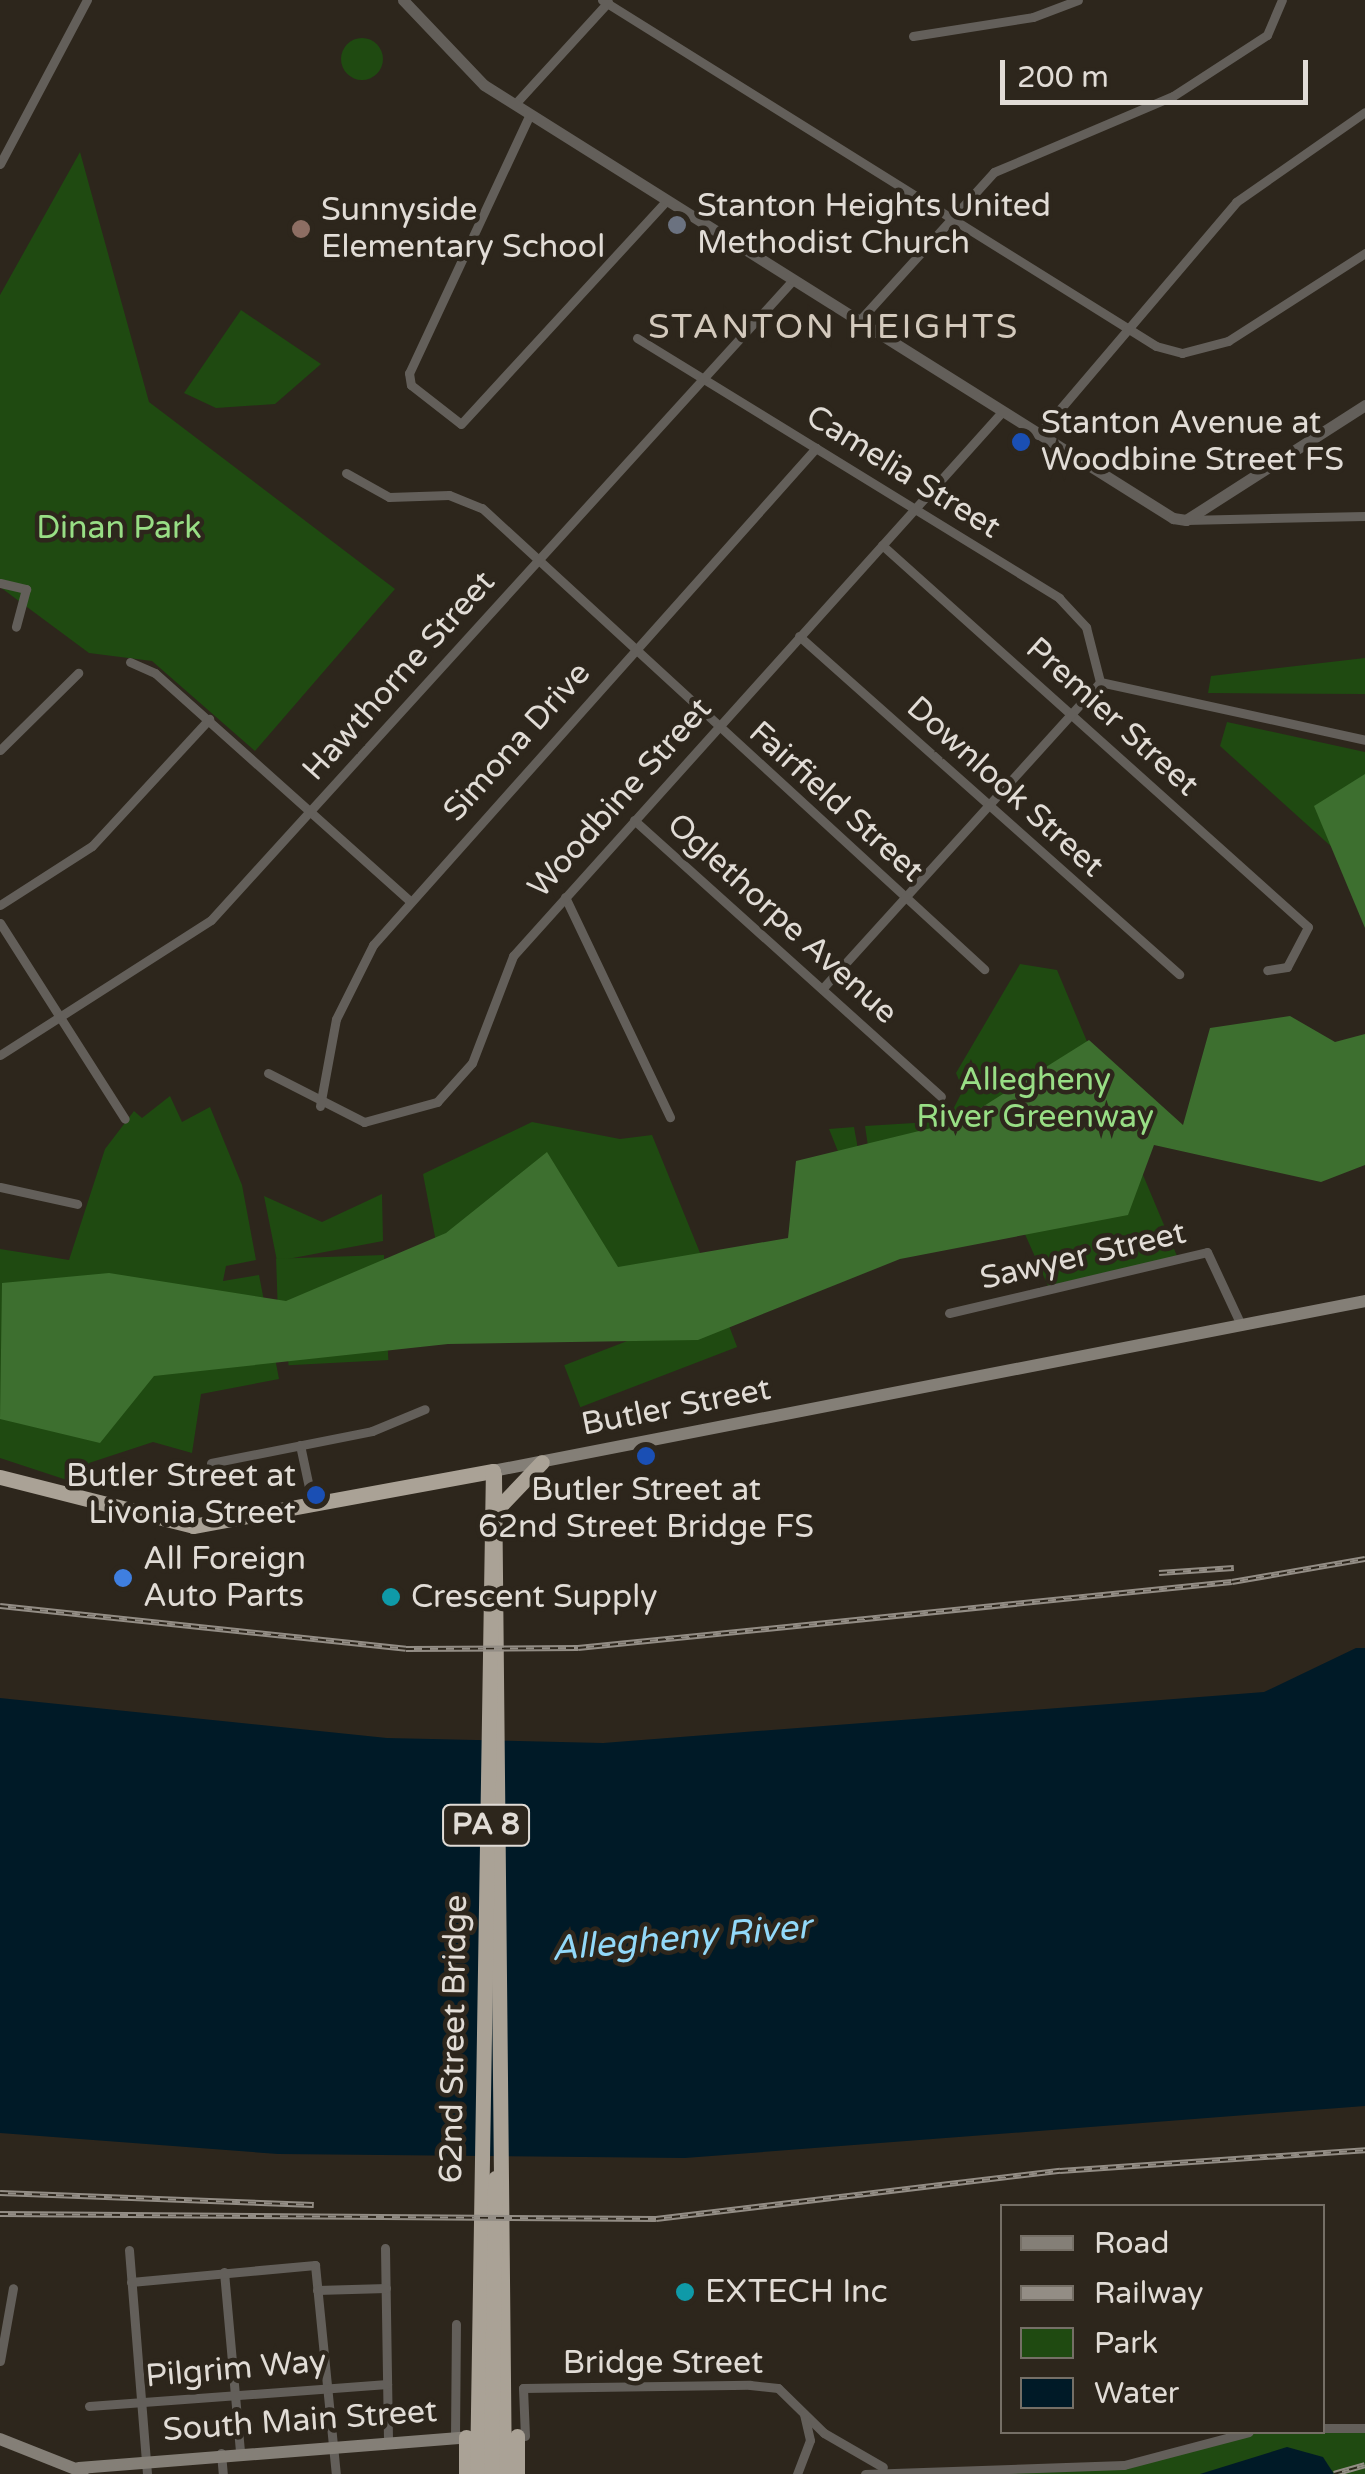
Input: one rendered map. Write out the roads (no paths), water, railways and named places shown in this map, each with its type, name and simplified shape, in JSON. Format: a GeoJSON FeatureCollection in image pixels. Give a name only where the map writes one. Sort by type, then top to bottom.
{"type":"FeatureCollection","features":[{"type":"Feature","properties":{"kind":"highway"},"geometry":{"type":"LineString","coordinates":[[441,1481],[492,1501],[542,1462]]}},
{"type":"Feature","properties":{"kind":"highway","name":"Butler Street"},"geometry":{"type":"LineString","coordinates":[[0,1477],[183,1526],[493,1471]]}},
{"type":"Feature","properties":{"kind":"highway","name":"62nd Street Bridge"},"geometry":{"type":"LineString","coordinates":[[477,2474],[491,2141],[493,1471]]}},
{"type":"Feature","properties":{"kind":"highway"},"geometry":{"type":"LineString","coordinates":[[491,2141],[491,2474]]}},
{"type":"Feature","properties":{"kind":"highway","name":"62nd Street Bridge"},"geometry":{"type":"LineString","coordinates":[[491,2141],[504,2474]]}},
{"type":"Feature","properties":{"kind":"highway"},"geometry":{"type":"LineString","coordinates":[[517,2474],[521,2436]]}},
{"type":"Feature","properties":{"kind":"highway"},"geometry":{"type":"LineString","coordinates":[[460,2437],[466,2474]]}},
{"type":"Feature","properties":{"kind":"main road","name":"Butler Street"},"geometry":{"type":"LineString","coordinates":[[493,1471],[1365,1301]]}},
{"type":"Feature","properties":{"kind":"main road","name":"South Main Street"},"geometry":{"type":"LineString","coordinates":[[80,2472],[147,2467],[221,2453],[388,2438],[521,2436]]}},
{"type":"Feature","properties":{"kind":"main road"},"geometry":{"type":"LineString","coordinates":[[0,2439],[80,2472]]}},
{"type":"Feature","properties":{"kind":"street"},"geometry":{"type":"LineString","coordinates":[[0,164],[87,0]]}},
{"type":"Feature","properties":{"kind":"street"},"geometry":{"type":"LineString","coordinates":[[403,0],[467,70],[530,114],[1038,435],[1186,520],[1365,516]]}},
{"type":"Feature","properties":{"kind":"street"},"geometry":{"type":"LineString","coordinates":[[913,36],[1033,17],[1078,0]]}},
{"type":"Feature","properties":{"kind":"street"},"geometry":{"type":"LineString","coordinates":[[859,321],[950,221],[1020,154],[1173,96],[1248,51],[1282,0]]}},
{"type":"Feature","properties":{"kind":"street"},"geometry":{"type":"LineString","coordinates":[[515,104],[606,1],[950,221],[1156,346],[1204,350],[1365,253]]}},
{"type":"Feature","properties":{"kind":"street"},"geometry":{"type":"LineString","coordinates":[[1038,435],[1236,202],[1365,112]]}},
{"type":"Feature","properties":{"kind":"street"},"geometry":{"type":"LineString","coordinates":[[530,114],[408,380],[467,424],[667,200]]}},
{"type":"Feature","properties":{"kind":"street","name":"Hawthorne Street"},"geometry":{"type":"LineString","coordinates":[[0,1055],[212,920],[794,280]]}},
{"type":"Feature","properties":{"kind":"street","name":"Camelia Street"},"geometry":{"type":"LineString","coordinates":[[638,338],[1076,610],[1100,682]]}},
{"type":"Feature","properties":{"kind":"street"},"geometry":{"type":"LineString","coordinates":[[1186,520],[1365,405]]}},
{"type":"Feature","properties":{"kind":"street","name":"Woodbine Street"},"geometry":{"type":"LineString","coordinates":[[268,1073],[320,1106],[364,1122],[437,1102],[472,1063],[514,956],[1002,412]]}},
{"type":"Feature","properties":{"kind":"street","name":"Simona Drive"},"geometry":{"type":"LineString","coordinates":[[320,1106],[350,980],[410,900],[816,448]]}},
{"type":"Feature","properties":{"kind":"street","name":"Fairfield Street"},"geometry":{"type":"LineString","coordinates":[[346,473],[389,497],[449,495],[482,508],[984,969]]}},
{"type":"Feature","properties":{"kind":"street","name":"Premier Street"},"geometry":{"type":"LineString","coordinates":[[882,545],[1308,927],[1287,967],[1267,970]]}},
{"type":"Feature","properties":{"kind":"street"},"geometry":{"type":"LineString","coordinates":[[0,582],[26,589],[16,627]]}},
{"type":"Feature","properties":{"kind":"street","name":"Downlook Street"},"geometry":{"type":"LineString","coordinates":[[800,636],[1179,974]]}},
{"type":"Feature","properties":{"kind":"street"},"geometry":{"type":"LineString","coordinates":[[130,662],[209,719],[410,900]]}},
{"type":"Feature","properties":{"kind":"street"},"geometry":{"type":"LineString","coordinates":[[0,750],[78,673]]}},
{"type":"Feature","properties":{"kind":"street"},"geometry":{"type":"LineString","coordinates":[[822,988],[1100,682],[1365,740]]}},
{"type":"Feature","properties":{"kind":"street"},"geometry":{"type":"LineString","coordinates":[[0,906],[92,846],[209,719]]}},
{"type":"Feature","properties":{"kind":"street","name":"Oglethorpe Avenue"},"geometry":{"type":"LineString","coordinates":[[634,820],[941,1096]]}},
{"type":"Feature","properties":{"kind":"street"},"geometry":{"type":"LineString","coordinates":[[565,897],[670,1117]]}},
{"type":"Feature","properties":{"kind":"street"},"geometry":{"type":"LineString","coordinates":[[0,924],[125,1119]]}},
{"type":"Feature","properties":{"kind":"street"},"geometry":{"type":"LineString","coordinates":[[0,1188],[77,1204]]}},
{"type":"Feature","properties":{"kind":"street","name":"Sawyer Street"},"geometry":{"type":"LineString","coordinates":[[950,1313],[1207,1252],[1241,1324]]}},
{"type":"Feature","properties":{"kind":"street"},"geometry":{"type":"LineString","coordinates":[[211,1463],[300,1445],[424,1409]]}},
{"type":"Feature","properties":{"kind":"street"},"geometry":{"type":"LineString","coordinates":[[300,1445],[312,1506]]}},
{"type":"Feature","properties":{"kind":"street"},"geometry":{"type":"LineString","coordinates":[[386,2248],[388,2438]]}},
{"type":"Feature","properties":{"kind":"street"},"geometry":{"type":"LineString","coordinates":[[128,2250],[147,2467]]}},
{"type":"Feature","properties":{"kind":"street"},"geometry":{"type":"LineString","coordinates":[[132,2282],[315,2265],[336,2474]]}},
{"type":"Feature","properties":{"kind":"street"},"geometry":{"type":"LineString","coordinates":[[224,2272],[240,2452]]}},
{"type":"Feature","properties":{"kind":"street"},"geometry":{"type":"LineString","coordinates":[[0,2362],[13,2288]]}},
{"type":"Feature","properties":{"kind":"street"},"geometry":{"type":"LineString","coordinates":[[318,2290],[386,2288]]}},
{"type":"Feature","properties":{"kind":"street"},"geometry":{"type":"LineString","coordinates":[[456,2324],[460,2437]]}},
{"type":"Feature","properties":{"kind":"street","name":"Pilgrim Way"},"geometry":{"type":"LineString","coordinates":[[89,2406],[387,2384]]}},
{"type":"Feature","properties":{"kind":"street","name":"Bridge Street"},"geometry":{"type":"LineString","coordinates":[[521,2436],[523,2388],[750,2385],[798,2402],[824,2432],[883,2467]]}},
{"type":"Feature","properties":{"kind":"street"},"geometry":{"type":"LineString","coordinates":[[798,2402],[810,2440],[798,2474]]}},
{"type":"Feature","properties":{"kind":"street"},"geometry":{"type":"LineString","coordinates":[[1325,2428],[1365,2428]]}},
{"type":"Feature","properties":{"kind":"street"},"geometry":{"type":"LineString","coordinates":[[865,2474],[883,2467],[1082,2469],[1240,2434]]}},
{"type":"Feature","properties":{"kind":"street"},"geometry":{"type":"LineString","coordinates":[[221,2453],[223,2474]]}},
{"type":"Feature","properties":{"kind":"water","name":"Allegheny River"},"geometry":{"type":"Polygon","coordinates":[[[1356,1648],[1365,1648],[1365,2106],[685,2158],[278,2154],[0,2133],[0,1698],[387,1738],[603,1743],[1264,1692],[1356,1648]]]}},
{"type":"Feature","properties":{"kind":"water"},"geometry":{"type":"Polygon","coordinates":[[[1287,2447],[1323,2457],[1334,2474],[1200,2474],[1287,2447]]]}},
{"type":"Feature","properties":{"kind":"railway"},"geometry":{"type":"LineString","coordinates":[[0,1606],[406,1649],[578,1648],[1232,1582],[1365,1559]]}},
{"type":"Feature","properties":{"kind":"railway"},"geometry":{"type":"LineString","coordinates":[[1159,1573],[1234,1568]]}},
{"type":"Feature","properties":{"kind":"railway"},"geometry":{"type":"LineString","coordinates":[[0,2214],[656,2219],[1060,2171],[1365,2150]]}},
{"type":"Feature","properties":{"kind":"railway"},"geometry":{"type":"LineString","coordinates":[[0,2193],[314,2205]]}},
{"type":"Feature","properties":{"kind":"railway"},"geometry":{"type":"LineString","coordinates":[[1334,2474],[1365,2465]]}},
{"type":"Feature","properties":{"kind":"place","name":"Stanton Heights United Methodist Church"},"geometry":{"type":"Point","coordinates":[677,225]}},
{"type":"Feature","properties":{"kind":"place","name":"Sunnyside Elementary School"},"geometry":{"type":"Point","coordinates":[301,229]}},
{"type":"Feature","properties":{"kind":"place","name":"Stanton Avenue at Woodbine Street FS"},"geometry":{"type":"Point","coordinates":[1021,442]}},
{"type":"Feature","properties":{"kind":"place","name":"Butler Street at 62nd Street Bridge FS"},"geometry":{"type":"Point","coordinates":[646,1456]}},
{"type":"Feature","properties":{"kind":"place","name":"Butler Street at Livonia Street"},"geometry":{"type":"Point","coordinates":[316,1495]}},
{"type":"Feature","properties":{"kind":"place","name":"All Foreign Auto Parts"},"geometry":{"type":"Point","coordinates":[123,1578]}},
{"type":"Feature","properties":{"kind":"place","name":"Crescent Supply"},"geometry":{"type":"Point","coordinates":[391,1597]}},
{"type":"Feature","properties":{"kind":"place","name":"EXTECH Inc"},"geometry":{"type":"Point","coordinates":[685,2292]}},
{"type":"Feature","properties":{"kind":"district","name":"STANTON HEIGHTS"},"geometry":{"type":"Point","coordinates":[834,327]}},
{"type":"Feature","properties":{"kind":"park label","name":"Dinan Park"},"geometry":{"type":"Point","coordinates":[119,528]}},
{"type":"Feature","properties":{"kind":"park label","name":"Allegheny River Greenway"},"geometry":{"type":"Point","coordinates":[1035,1100]}}]}
